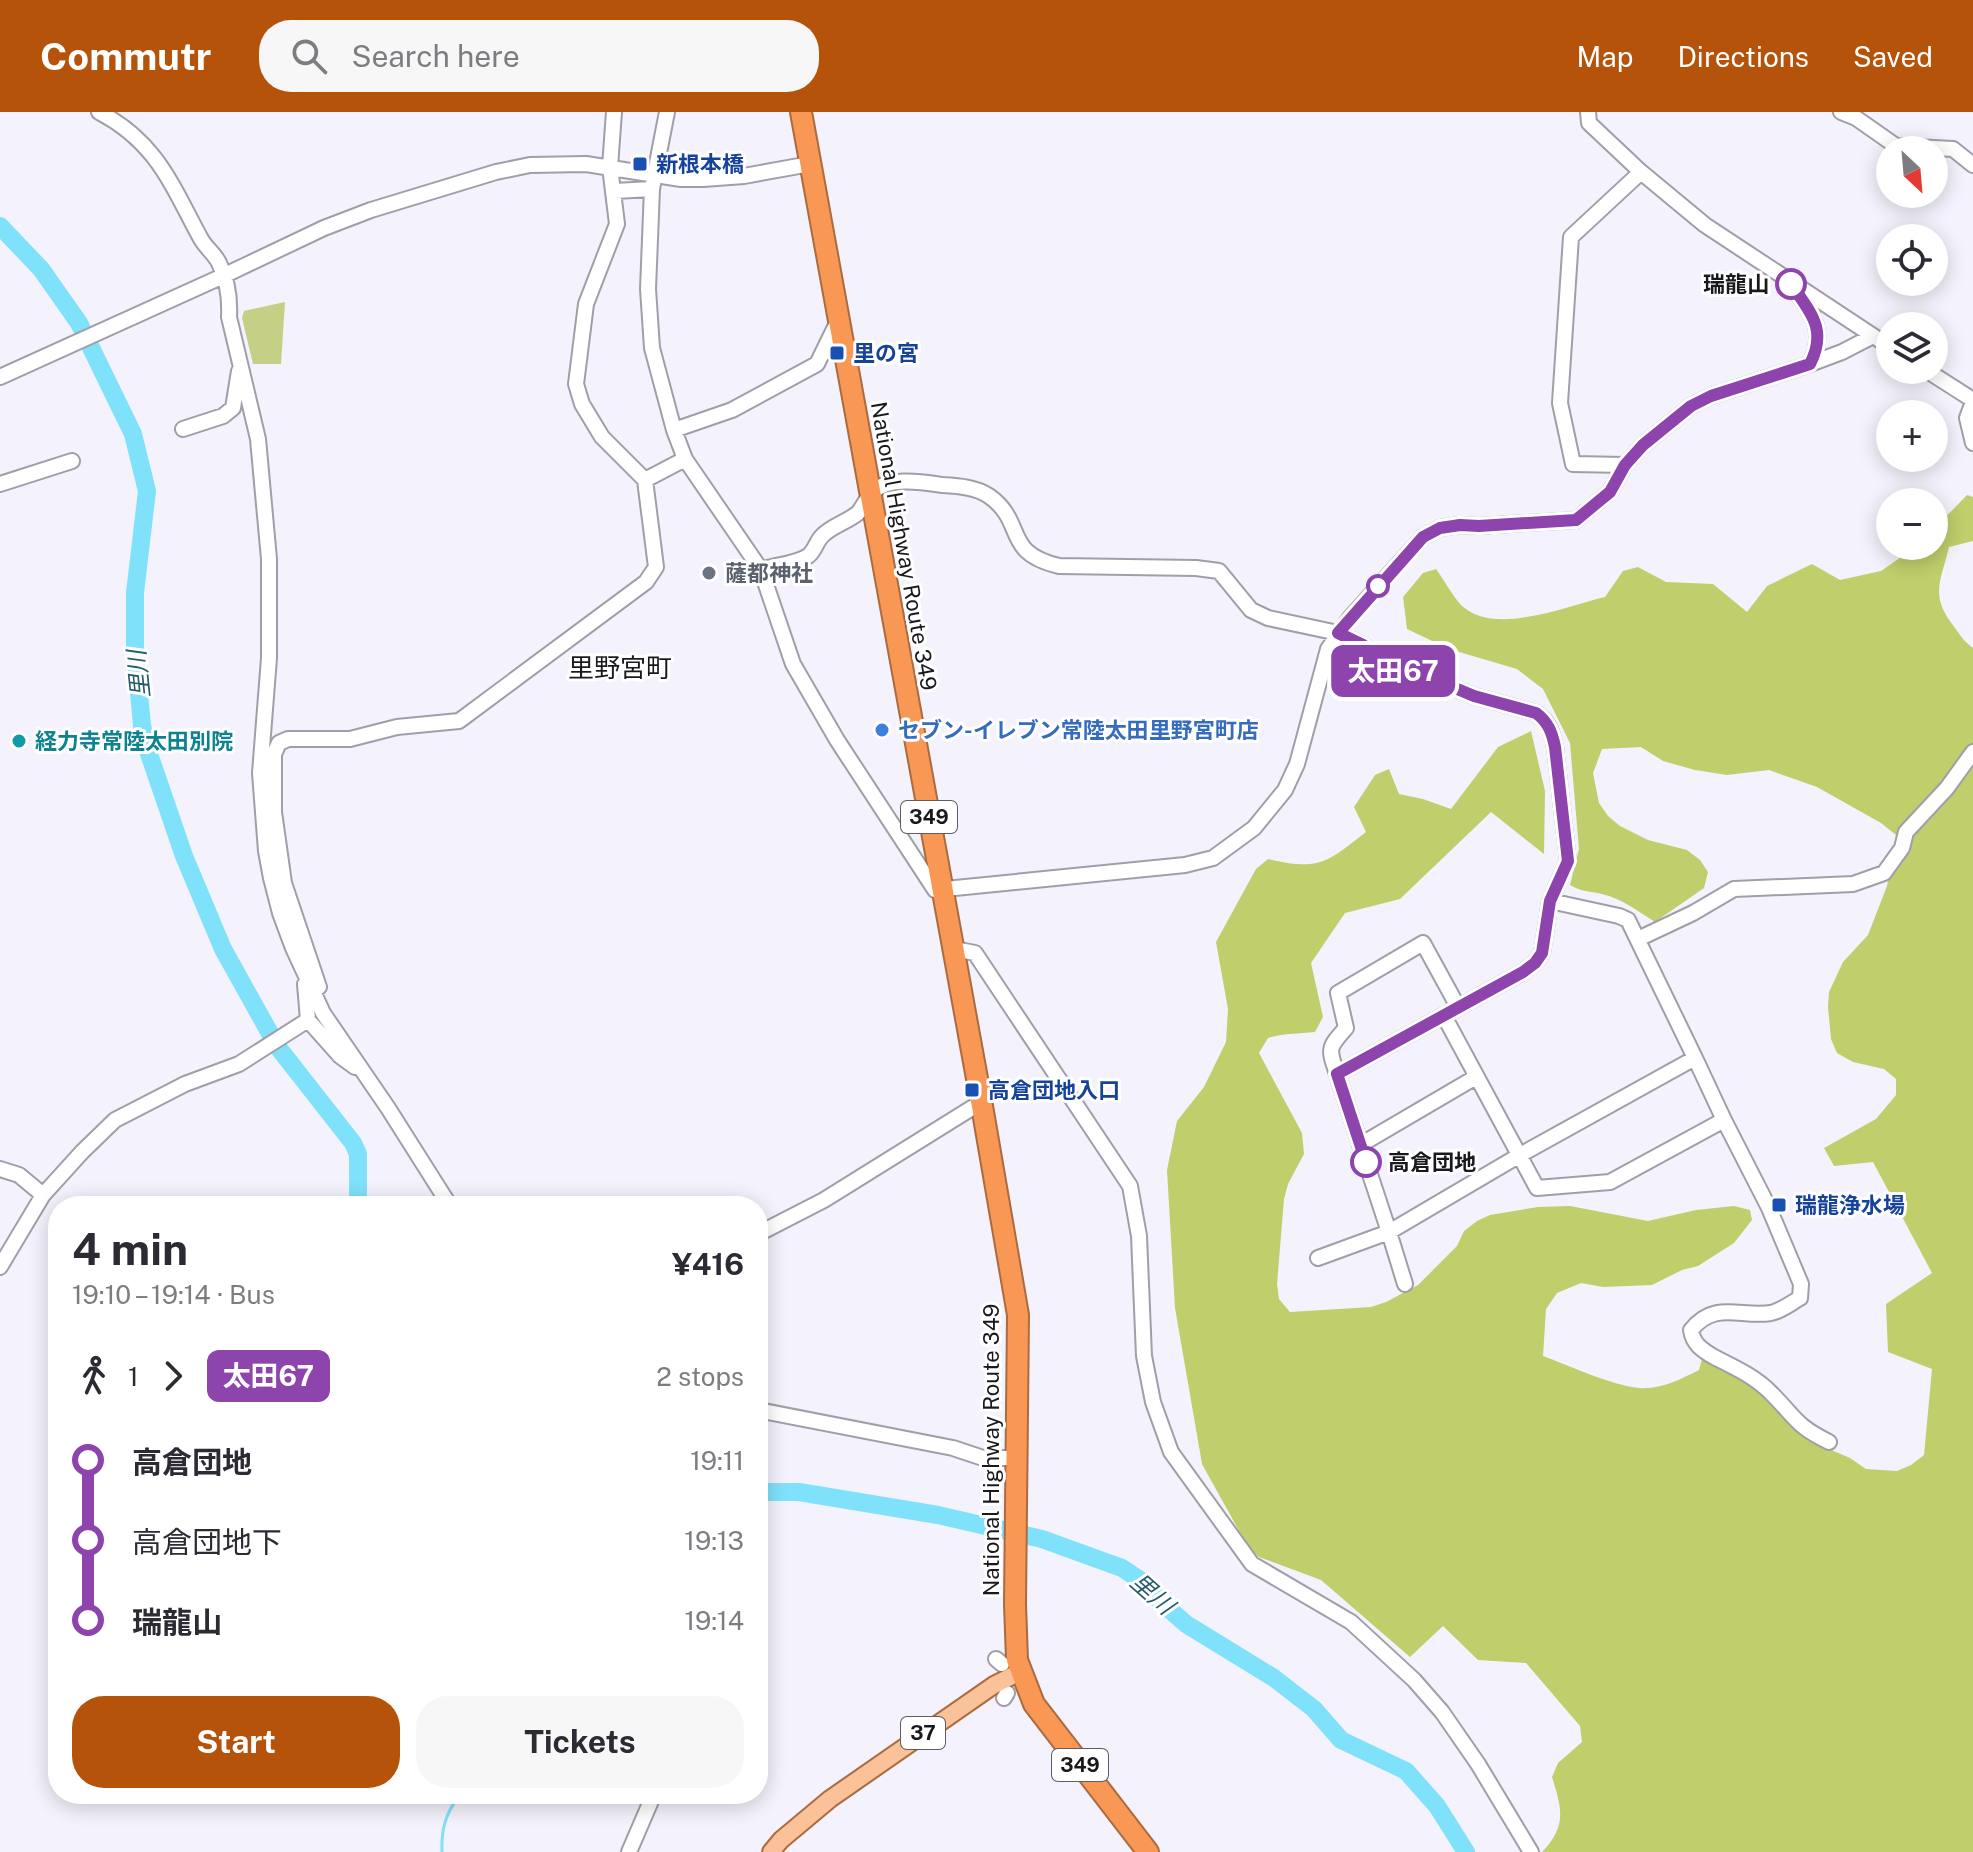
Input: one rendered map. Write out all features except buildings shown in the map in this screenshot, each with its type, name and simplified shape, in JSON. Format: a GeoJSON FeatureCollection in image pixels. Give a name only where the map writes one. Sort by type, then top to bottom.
{"type":"FeatureCollection","features":[{"type":"Feature","properties":{"kind":"highway","name":"National Highway Route 349"},"geometry":{"type":"LineString","coordinates":[[801,112],[1018,1315],[1015,1638],[1006,1665],[1053,1732],[1148,1852]]}},
{"type":"Feature","properties":{"kind":"main road","name":"37"},"geometry":{"type":"LineString","coordinates":[[771,1852],[830,1799],[994,1685],[1006,1665]]}},
{"type":"Feature","properties":{"kind":"street"},"geometry":{"type":"LineString","coordinates":[[99,112],[131,132],[155,157],[185,204],[201,238],[219,263],[230,302],[229,317],[258,439],[269,559],[269,658],[260,793],[271,878],[280,913],[327,1018],[444,1196]]}},
{"type":"Feature","properties":{"kind":"street"},"geometry":{"type":"LineString","coordinates":[[260,793],[279,743],[288,739],[350,739],[397,727],[459,721],[646,582],[656,567],[645,480],[602,437],[582,404],[576,384],[586,304],[617,224],[610,167],[614,112]]}},
{"type":"Feature","properties":{"kind":"street"},"geometry":{"type":"LineString","coordinates":[[667,112],[654,182],[648,248],[652,348],[674,430],[685,459],[761,570],[793,664],[837,740],[935,890],[1185,865],[1213,858],[1254,828],[1285,790],[1297,764],[1328,649],[1338,633],[1423,537],[1440,528],[1460,525],[1576,520],[1610,492],[1625,465],[1643,445],[1691,406],[1711,396],[1842,352],[1873,336]]}},
{"type":"Feature","properties":{"kind":"street"},"geometry":{"type":"LineString","coordinates":[[1588,112],[1589,123],[1641,172],[1705,225],[1876,338]]}},
{"type":"Feature","properties":{"kind":"street"},"geometry":{"type":"LineString","coordinates":[[1841,112],[1856,118],[1896,146],[1953,149],[1973,165]]}},
{"type":"Feature","properties":{"kind":"street"},"geometry":{"type":"LineString","coordinates":[[0,377],[324,228],[371,210],[482,176],[530,165],[586,164],[610,167],[654,182]]}},
{"type":"Feature","properties":{"kind":"street"},"geometry":{"type":"LineString","coordinates":[[615,191],[654,182],[744,176],[810,164]]}},
{"type":"Feature","properties":{"kind":"street"},"geometry":{"type":"LineString","coordinates":[[1625,465],[1573,464],[1560,403],[1571,237],[1641,172]]}},
{"type":"Feature","properties":{"kind":"street"},"geometry":{"type":"LineString","coordinates":[[1790,283],[1817,324],[1816,351],[1810,364]]}},
{"type":"Feature","properties":{"kind":"street"},"geometry":{"type":"LineString","coordinates":[[674,430],[732,410],[817,364],[839,319]]}},
{"type":"Feature","properties":{"kind":"street"},"geometry":{"type":"LineString","coordinates":[[183,429],[223,416],[233,408],[240,366]]}},
{"type":"Feature","properties":{"kind":"street"},"geometry":{"type":"LineString","coordinates":[[1947,384],[1973,401],[1967,418],[1973,443]]}},
{"type":"Feature","properties":{"kind":"street"},"geometry":{"type":"LineString","coordinates":[[645,480],[685,459]]}},
{"type":"Feature","properties":{"kind":"street"},"geometry":{"type":"LineString","coordinates":[[0,484],[72,461]]}},
{"type":"Feature","properties":{"kind":"street"},"geometry":{"type":"LineString","coordinates":[[761,570],[805,558],[823,534],[859,511],[879,487],[907,482],[968,487],[988,496],[1001,507],[1020,545],[1027,554],[1041,562],[1059,566],[1219,571],[1251,610],[1285,623],[1338,633],[1363,645],[1393,671],[1443,683],[1474,696],[1536,713],[1545,719],[1552,731],[1555,747],[1568,861],[1550,901],[1542,953],[1535,963],[1337,1074]]}},
{"type":"Feature","properties":{"kind":"street"},"geometry":{"type":"LineString","coordinates":[[1638,939],[1734,889],[1853,884],[1884,873],[1902,848],[1906,832],[1947,788],[1973,752]]}},
{"type":"Feature","properties":{"kind":"street"},"geometry":{"type":"LineString","coordinates":[[274,754],[274,812],[284,883],[327,1018]]}},
{"type":"Feature","properties":{"kind":"street"},"geometry":{"type":"LineString","coordinates":[[1550,901],[1628,920],[1769,1208],[1801,1284],[1800,1298],[1776,1311],[1731,1310],[1715,1314],[1698,1321],[1691,1330],[1692,1337],[1700,1350],[1752,1377],[1772,1393],[1804,1430],[1829,1442]]}},
{"type":"Feature","properties":{"kind":"street"},"geometry":{"type":"LineString","coordinates":[[1405,1284],[1330,1053],[1331,1045],[1346,1028],[1338,993],[1423,943],[1458,1007]]}},
{"type":"Feature","properties":{"kind":"street"},"geometry":{"type":"LineString","coordinates":[[954,949],[975,953],[1130,1186],[1139,1236],[1144,1356],[1157,1417],[1171,1452],[1252,1564],[1351,1622],[1414,1680],[1442,1712],[1478,1764],[1531,1852]]}},
{"type":"Feature","properties":{"kind":"street"},"geometry":{"type":"LineString","coordinates":[[305,974],[304,1021],[340,1056],[365,1074]]}},
{"type":"Feature","properties":{"kind":"street"},"geometry":{"type":"LineString","coordinates":[[1444,1016],[1537,1188],[1610,1182],[1724,1120]]}},
{"type":"Feature","properties":{"kind":"street"},"geometry":{"type":"LineString","coordinates":[[0,1267],[43,1195],[115,1120],[185,1084],[239,1064],[304,1021]]}},
{"type":"Feature","properties":{"kind":"street"},"geometry":{"type":"LineString","coordinates":[[1318,1258],[1389,1232],[1695,1058]]}},
{"type":"Feature","properties":{"kind":"street"},"geometry":{"type":"LineString","coordinates":[[1360,1145],[1476,1077]]}},
{"type":"Feature","properties":{"kind":"street"},"geometry":{"type":"LineString","coordinates":[[768,1229],[824,1200],[975,1106],[982,1106]]}},
{"type":"Feature","properties":{"kind":"street"},"geometry":{"type":"LineString","coordinates":[[0,1169],[19,1175],[43,1195]]}},
{"type":"Feature","properties":{"kind":"street"},"geometry":{"type":"LineString","coordinates":[[768,1412],[953,1448],[1017,1466]]}},
{"type":"Feature","properties":{"kind":"street"},"geometry":{"type":"LineString","coordinates":[[629,1852],[650,1804]]}},
{"type":"Feature","properties":{"kind":"green space"},"geometry":{"type":"Polygon","coordinates":[[[285,302],[281,364],[253,364],[242,318],[244,311],[285,302]]]}},
{"type":"Feature","properties":{"kind":"green space"},"geometry":{"type":"Polygon","coordinates":[[[1967,495],[1973,497],[1973,541],[1949,547],[1948,551],[1948,515],[1967,495]]]}},
{"type":"Feature","properties":{"kind":"green space"},"geometry":{"type":"Polygon","coordinates":[[[1897,560],[1946,560],[1939,587],[1941,604],[1962,637],[1973,648],[1973,1852],[1542,1852],[1559,1825],[1560,1808],[1552,1777],[1558,1763],[1582,1742],[1580,1726],[1526,1663],[1478,1660],[1443,1626],[1410,1657],[1321,1580],[1259,1557],[1248,1547],[1202,1464],[1175,1308],[1167,1170],[1177,1121],[1204,1087],[1226,1042],[1228,1009],[1216,942],[1256,869],[1268,859],[1300,864],[1322,862],[1366,832],[1354,807],[1375,775],[1389,769],[1399,794],[1451,809],[1498,747],[1531,731],[1545,791],[1544,854],[1491,812],[1400,899],[1345,913],[1311,963],[1323,1017],[1315,1032],[1268,1038],[1259,1053],[1302,1133],[1304,1154],[1288,1184],[1284,1199],[1277,1284],[1279,1299],[1290,1312],[1371,1307],[1386,1302],[1418,1285],[1457,1246],[1464,1231],[1490,1215],[1538,1207],[1570,1206],[1648,1221],[1696,1210],[1734,1206],[1750,1210],[1752,1220],[1734,1243],[1698,1266],[1682,1270],[1652,1285],[1603,1287],[1581,1283],[1557,1293],[1546,1309],[1543,1356],[1616,1383],[1647,1388],[1670,1383],[1699,1370],[1703,1355],[1718,1351],[1732,1358],[1822,1446],[1866,1469],[1897,1471],[1911,1465],[1924,1455],[1932,1369],[1888,1352],[1886,1304],[1932,1273],[1873,1162],[1834,1166],[1824,1148],[1876,1119],[1896,1095],[1896,1079],[1884,1069],[1853,1062],[1837,1053],[1831,1039],[1828,1007],[1829,992],[1843,962],[1868,935],[1887,886],[1896,835],[1881,823],[1817,787],[1769,770],[1727,775],[1663,761],[1641,747],[1602,749],[1593,773],[1599,803],[1608,816],[1620,826],[1648,840],[1687,850],[1700,860],[1708,872],[1704,888],[1655,922],[1616,899],[1574,887],[1570,885],[1579,849],[1570,743],[1543,689],[1517,669],[1449,649],[1407,629],[1403,597],[1423,573],[1436,569],[1461,605],[1475,614],[1492,619],[1511,619],[1605,597],[1623,571],[1638,567],[1666,582],[1713,584],[1747,612],[1767,586],[1812,564],[1840,580],[1881,571],[1897,560]]]}},
{"type":"Feature","properties":{"kind":"waterway","name":"里川"},"geometry":{"type":"LineString","coordinates":[[0,226],[41,269],[79,323],[133,434],[147,491],[135,593],[135,651],[147,748],[184,856],[223,949],[277,1046],[353,1143],[358,1154],[358,1196]]}},
{"type":"Feature","properties":{"kind":"waterway","name":"里川"},"geometry":{"type":"LineString","coordinates":[[768,1492],[799,1492],[938,1515],[1042,1539],[1122,1568],[1146,1584],[1186,1624],[1274,1678],[1314,1709],[1341,1740],[1406,1771],[1437,1806],[1466,1852]]}},
{"type":"Feature","properties":{"kind":"waterway"},"geometry":{"type":"LineString","coordinates":[[442,1852],[445,1821],[454,1804]]}},
{"type":"Feature","properties":{"kind":"bus line","name":"太田67"},"geometry":{"type":"LineString","coordinates":[[1366,1162],[1337,1074],[1535,963],[1542,953],[1550,901],[1568,861],[1555,747],[1552,731],[1545,719],[1536,713],[1474,696],[1443,683],[1393,671],[1363,645],[1338,633],[1423,537],[1440,528],[1460,525],[1576,520],[1610,492],[1625,465],[1643,445],[1691,406],[1711,396],[1810,364],[1818,341],[1817,324],[1791,284]]}},
{"type":"Feature","properties":{"kind":"place","name":"新根本橋"},"geometry":{"type":"Point","coordinates":[640,164]}},
{"type":"Feature","properties":{"kind":"place","name":"瑞龍山"},"geometry":{"type":"Point","coordinates":[1791,284]}},
{"type":"Feature","properties":{"kind":"place","name":"里の宮"},"geometry":{"type":"Point","coordinates":[837,353]}},
{"type":"Feature","properties":{"kind":"place","name":"薩都神社"},"geometry":{"type":"Point","coordinates":[709,573]}},
{"type":"Feature","properties":{"kind":"place","name":"セブン-イレブン常陸太田里野宮町店"},"geometry":{"type":"Point","coordinates":[882,730]}},
{"type":"Feature","properties":{"kind":"place","name":"経力寺常陸太田別院"},"geometry":{"type":"Point","coordinates":[19,741]}},
{"type":"Feature","properties":{"kind":"place","name":"高倉団地入口"},"geometry":{"type":"Point","coordinates":[972,1090]}},
{"type":"Feature","properties":{"kind":"place","name":"高倉団地"},"geometry":{"type":"Point","coordinates":[1366,1162]}},
{"type":"Feature","properties":{"kind":"place","name":"瑞龍浄水場"},"geometry":{"type":"Point","coordinates":[1779,1205]}},
{"type":"Feature","properties":{"kind":"district","name":"里野宮町"},"geometry":{"type":"Point","coordinates":[620,668]}}]}
